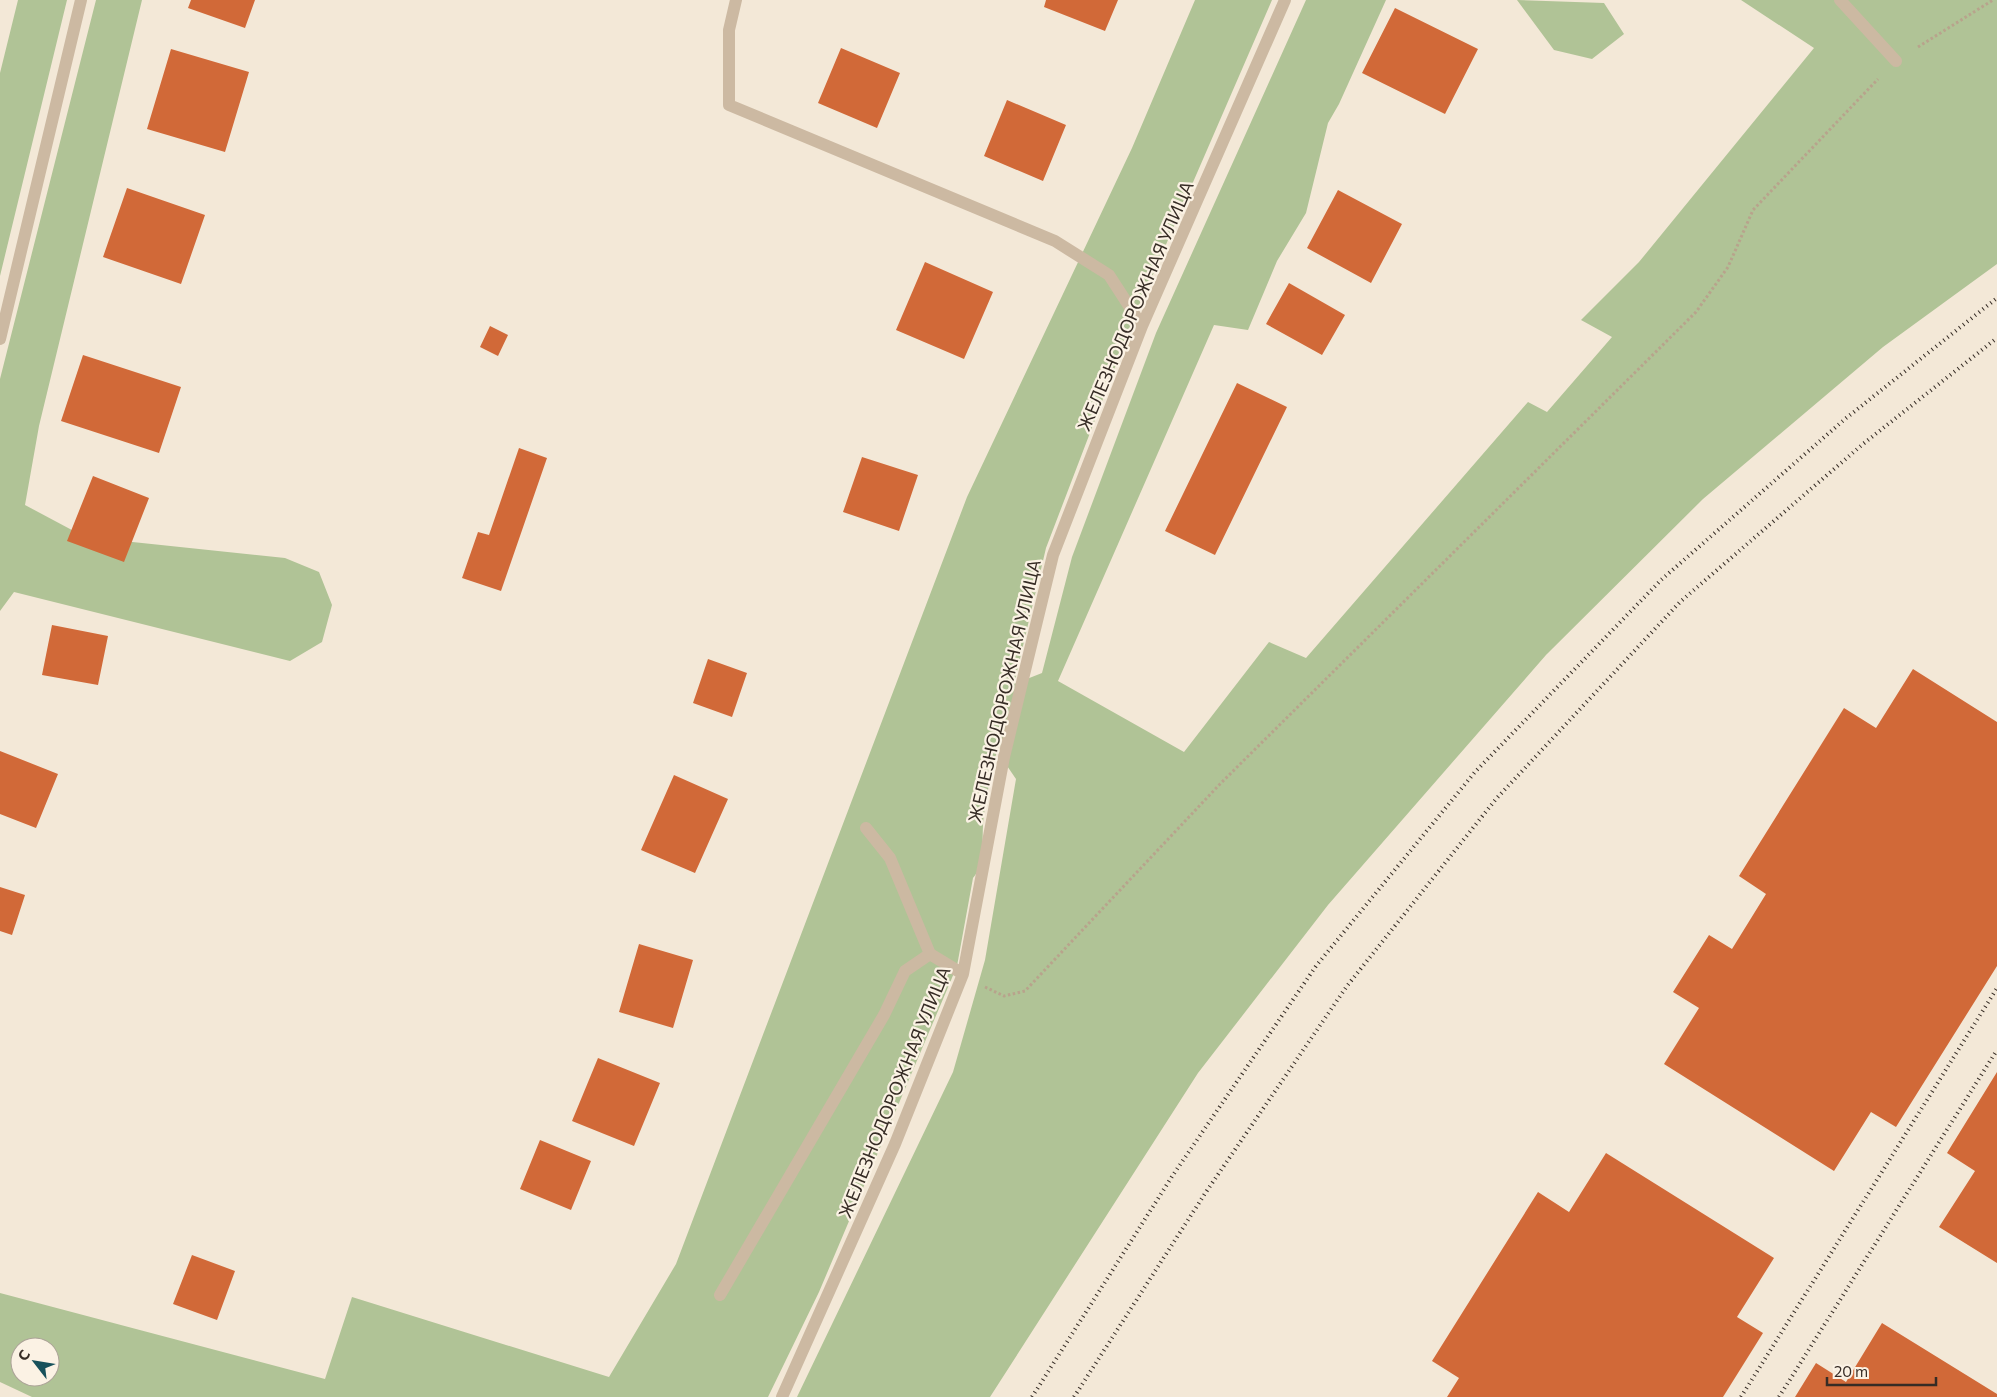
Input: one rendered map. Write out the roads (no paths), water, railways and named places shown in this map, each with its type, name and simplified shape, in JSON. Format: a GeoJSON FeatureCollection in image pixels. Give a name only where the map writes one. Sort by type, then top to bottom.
{"type":"FeatureCollection","features":[{"type":"Feature","properties":{"kind":"street"},"geometry":{"type":"LineString","coordinates":[[0,340],[81,0]]}},
{"type":"Feature","properties":{"kind":"street"},"geometry":{"type":"LineString","coordinates":[[736,0],[729,30],[730,105],[1055,241],[1109,275],[1142,326]]}},
{"type":"Feature","properties":{"kind":"street","name":"ЖЕЛЕЗНОДОРОЖНАЯ УЛИЦА"},"geometry":{"type":"LineString","coordinates":[[782,1397],[895,1144],[963,974],[1004,757],[1053,555],[1142,326],[1285,0]]}},
{"type":"Feature","properties":{"kind":"street"},"geometry":{"type":"LineString","coordinates":[[1840,0],[1896,61]]}},
{"type":"Feature","properties":{"kind":"street"},"geometry":{"type":"LineString","coordinates":[[866,828],[890,858],[930,954],[963,974]]}},
{"type":"Feature","properties":{"kind":"street"},"geometry":{"type":"LineString","coordinates":[[720,1295],[884,1014],[905,971],[930,954]]}},
{"type":"Feature","properties":{"kind":"railway"},"geometry":{"type":"LineString","coordinates":[[1032,1397],[1173,1175],[1316,966],[1475,772],[1661,580],[1845,419],[1997,298]]}},
{"type":"Feature","properties":{"kind":"railway"},"geometry":{"type":"LineString","coordinates":[[1074,1397],[1206,1192],[1347,986],[1496,799],[1680,602],[1863,444],[1997,338]]}},
{"type":"Feature","properties":{"kind":"railway"},"geometry":{"type":"LineString","coordinates":[[1741,1397],[1997,988]]}},
{"type":"Feature","properties":{"kind":"railway"},"geometry":{"type":"LineString","coordinates":[[1779,1397],[1997,1050]]}}]}
